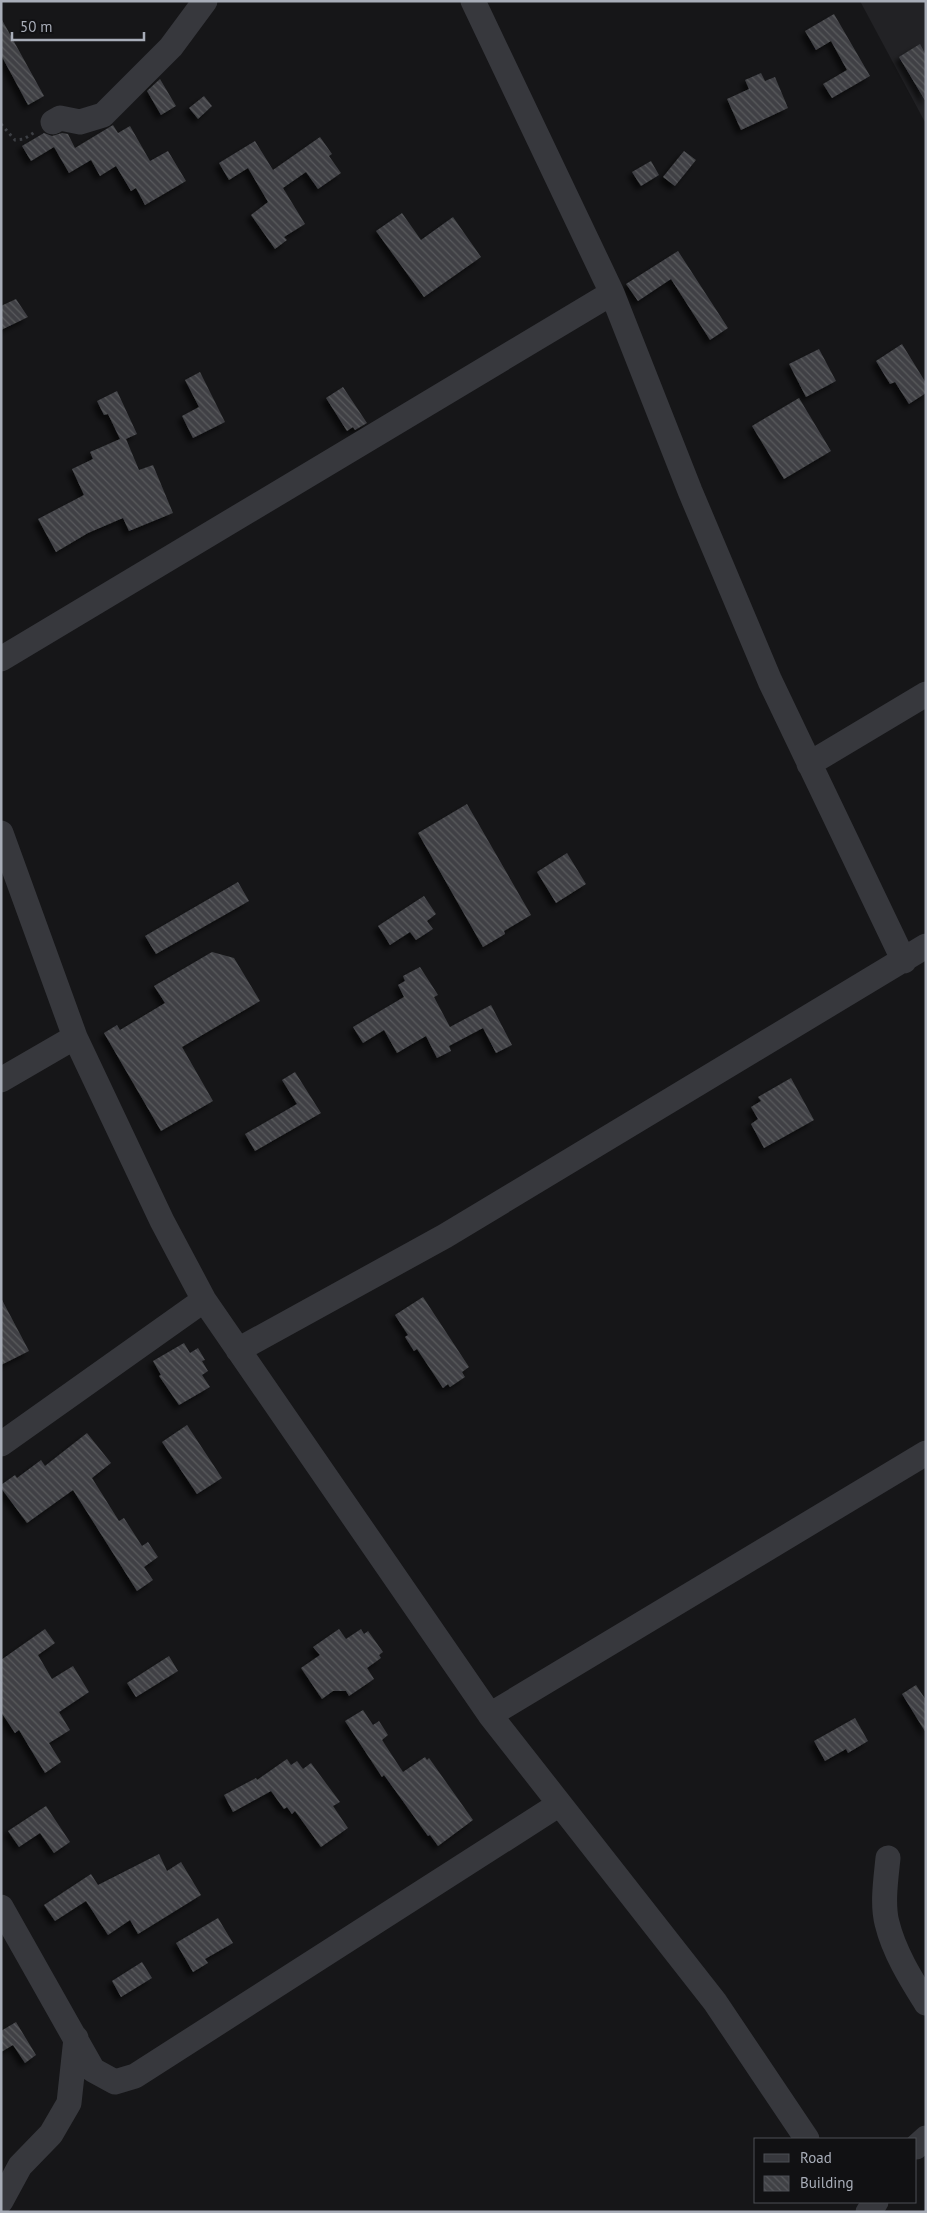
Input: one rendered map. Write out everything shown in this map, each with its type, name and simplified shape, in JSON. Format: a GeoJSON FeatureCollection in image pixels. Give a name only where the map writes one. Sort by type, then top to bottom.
{"type":"FeatureCollection","features":[{"type":"Feature","properties":{"kind":"street"},"geometry":{"type":"LineString","coordinates":[[53,122],[60,118],[80,122],[103,115],[170,48],[205,1]]}},
{"type":"Feature","properties":{"kind":"street"},"geometry":{"type":"LineString","coordinates":[[473,1],[612,293],[690,491],[770,681],[904,961]]}},
{"type":"Feature","properties":{"kind":"street"},"geometry":{"type":"LineString","coordinates":[[1,659],[612,293]]}},
{"type":"Feature","properties":{"kind":"street"},"geometry":{"type":"LineString","coordinates":[[809,764],[926,694]]}},
{"type":"Feature","properties":{"kind":"street"},"geometry":{"type":"LineString","coordinates":[[1,833],[75,1037],[162,1222],[204,1300],[490,1716],[714,2002],[806,2138]]}},
{"type":"Feature","properties":{"kind":"street"},"geometry":{"type":"LineString","coordinates":[[238,1350],[445,1236],[926,946]]}},
{"type":"Feature","properties":{"kind":"street"},"geometry":{"type":"LineString","coordinates":[[1,1080],[75,1037]]}},
{"type":"Feature","properties":{"kind":"street"},"geometry":{"type":"LineString","coordinates":[[1,1444],[204,1300]]}},
{"type":"Feature","properties":{"kind":"street"},"geometry":{"type":"LineString","coordinates":[[490,1716],[926,1453]]}},
{"type":"Feature","properties":{"kind":"street"},"geometry":{"type":"LineString","coordinates":[[1,1907],[93,2070],[115,2082],[135,2076],[558,1805]]}},
{"type":"Feature","properties":{"kind":"street"},"geometry":{"type":"LineString","coordinates":[[888,1858],[886,1878],[887,1922],[906,1972],[926,2003]]}},
{"type":"Feature","properties":{"kind":"street"},"geometry":{"type":"LineString","coordinates":[[1,2201],[20,2166],[51,2134],[69,2102],[76,2038]]}},
{"type":"Feature","properties":{"kind":"path"},"geometry":{"type":"LineString","coordinates":[[1,124],[15,140],[24,139],[53,122]]}},
{"type":"Feature","properties":{"kind":"shaded area"},"geometry":{"type":"Polygon","coordinates":[[[860,1],[926,1],[926,124],[860,1]]]}},
{"type":"Feature","properties":{"kind":"building"},"geometry":{"type":"Polygon","coordinates":[[[834,14],[870,76],[832,98],[823,84],[847,70],[831,41],[816,50],[805,31],[834,14]]]}},
{"type":"Feature","properties":{"kind":"building"},"geometry":{"type":"Polygon","coordinates":[[[1,18],[44,96],[28,105],[1,55],[1,18]]]}},
{"type":"Feature","properties":{"kind":"building"},"geometry":{"type":"Polygon","coordinates":[[[920,44],[926,55],[926,102],[899,57],[920,44]]]}},
{"type":"Feature","properties":{"kind":"building"},"geometry":{"type":"Polygon","coordinates":[[[761,73],[765,81],[775,77],[788,108],[741,130],[727,99],[749,89],[745,80],[761,73]]]}},
{"type":"Feature","properties":{"kind":"building"},"geometry":{"type":"Polygon","coordinates":[[[160,79],[176,106],[161,115],[147,91],[160,79]]]}},
{"type":"Feature","properties":{"kind":"building"},"geometry":{"type":"Polygon","coordinates":[[[204,96],[212,106],[198,119],[189,108],[204,96]]]}},
{"type":"Feature","properties":{"kind":"building"},"geometry":{"type":"Polygon","coordinates":[[[113,125],[118,133],[130,126],[150,161],[168,151],[186,181],[145,205],[136,188],[131,191],[116,166],[100,176],[91,160],[69,173],[54,147],[31,161],[22,146],[44,133],[52,136],[62,133],[68,134],[75,148],[113,125]]]}},
{"type":"Feature","properties":{"kind":"building"},"geometry":{"type":"Polygon","coordinates":[[[320,137],[332,154],[329,156],[341,173],[318,189],[306,172],[283,188],[305,224],[284,237],[287,240],[275,249],[251,215],[268,202],[248,168],[229,180],[219,163],[255,141],[273,170],[320,137]]]}},
{"type":"Feature","properties":{"kind":"building"},"geometry":{"type":"Polygon","coordinates":[[[684,151],[696,160],[675,186],[663,177],[684,151]]]}},
{"type":"Feature","properties":{"kind":"building"},"geometry":{"type":"Polygon","coordinates":[[[651,161],[659,175],[641,186],[632,172],[651,161]]]}},
{"type":"Feature","properties":{"kind":"building"},"geometry":{"type":"Polygon","coordinates":[[[402,213],[421,240],[453,217],[481,257],[424,297],[376,231],[402,213]]]}},
{"type":"Feature","properties":{"kind":"building"},"geometry":{"type":"Polygon","coordinates":[[[678,251],[728,328],[710,340],[671,279],[638,301],[626,284],[678,251]]]}},
{"type":"Feature","properties":{"kind":"building"},"geometry":{"type":"Polygon","coordinates":[[[16,299],[28,317],[1,330],[1,306],[16,299]]]}},
{"type":"Feature","properties":{"kind":"building"},"geometry":{"type":"Polygon","coordinates":[[[902,344],[926,383],[926,393],[909,404],[895,382],[890,384],[876,361],[902,344]]]}},
{"type":"Feature","properties":{"kind":"building"},"geometry":{"type":"Polygon","coordinates":[[[819,349],[836,381],[806,397],[789,364],[819,349]]]}},
{"type":"Feature","properties":{"kind":"building"},"geometry":{"type":"Polygon","coordinates":[[[200,372],[225,422],[193,438],[182,416],[199,407],[185,380],[200,372]]]}},
{"type":"Feature","properties":{"kind":"building"},"geometry":{"type":"Polygon","coordinates":[[[343,387],[367,423],[355,430],[353,427],[347,431],[326,398],[343,387]]]}},
{"type":"Feature","properties":{"kind":"building"},"geometry":{"type":"Polygon","coordinates":[[[117,391],[137,434],[126,439],[139,470],[153,465],[173,513],[129,531],[123,518],[88,533],[56,552],[38,519],[84,495],[72,469],[93,459],[90,452],[120,439],[108,414],[104,415],[97,401],[117,391]]]}},
{"type":"Feature","properties":{"kind":"building"},"geometry":{"type":"Polygon","coordinates":[[[799,398],[831,451],[784,479],[752,426],[799,398]]]}},
{"type":"Feature","properties":{"kind":"building"},"geometry":{"type":"Polygon","coordinates":[[[467,804],[531,915],[504,931],[505,934],[483,947],[418,833],[467,804]]]}},
{"type":"Feature","properties":{"kind":"building"},"geometry":{"type":"Polygon","coordinates":[[[567,853],[586,884],[556,903],[537,872],[567,853]]]}},
{"type":"Feature","properties":{"kind":"building"},"geometry":{"type":"Polygon","coordinates":[[[238,882],[249,901],[156,954],[145,936],[238,882]]]}},
{"type":"Feature","properties":{"kind":"building"},"geometry":{"type":"Polygon","coordinates":[[[424,896],[436,914],[427,921],[433,929],[416,940],[410,932],[390,945],[378,926],[424,896]]]}},
{"type":"Feature","properties":{"kind":"building"},"geometry":{"type":"Polygon","coordinates":[[[212,952],[234,958],[260,1001],[182,1047],[213,1101],[161,1131],[104,1033],[117,1025],[120,1030],[165,1003],[154,986],[212,952]]]}},
{"type":"Feature","properties":{"kind":"building"},"geometry":{"type":"Polygon","coordinates":[[[420,967],[438,995],[434,997],[450,1027],[491,1005],[512,1045],[496,1053],[483,1028],[449,1046],[451,1051],[437,1058],[426,1036],[397,1053],[384,1030],[363,1043],[353,1027],[404,997],[398,985],[405,981],[403,976],[420,967]]]}},
{"type":"Feature","properties":{"kind":"building"},"geometry":{"type":"Polygon","coordinates":[[[295,1072],[321,1113],[255,1151],[245,1134],[297,1104],[282,1080],[295,1072]]]}},
{"type":"Feature","properties":{"kind":"building"},"geometry":{"type":"Polygon","coordinates":[[[791,1078],[814,1120],[764,1148],[751,1124],[758,1119],[751,1107],[761,1101],[758,1097],[791,1078]]]}},
{"type":"Feature","properties":{"kind":"building"},"geometry":{"type":"Polygon","coordinates":[[[423,1297],[469,1367],[462,1372],[465,1377],[450,1387],[448,1384],[443,1388],[417,1349],[414,1351],[405,1337],[408,1335],[395,1315],[423,1297]]]}},
{"type":"Feature","properties":{"kind":"building"},"geometry":{"type":"Polygon","coordinates":[[[1,1298],[29,1351],[1,1365],[1,1298]]]}},
{"type":"Feature","properties":{"kind":"building"},"geometry":{"type":"Polygon","coordinates":[[[184,1343],[190,1353],[198,1348],[205,1360],[202,1361],[208,1371],[202,1375],[210,1387],[179,1405],[159,1376],[161,1375],[153,1361],[184,1343]]]}},
{"type":"Feature","properties":{"kind":"building"},"geometry":{"type":"Polygon","coordinates":[[[187,1425],[222,1478],[197,1494],[162,1442],[187,1425]]]}},
{"type":"Feature","properties":{"kind":"building"},"geometry":{"type":"Polygon","coordinates":[[[87,1433],[111,1463],[92,1478],[119,1521],[124,1518],[142,1546],[148,1542],[158,1557],[144,1567],[153,1580],[137,1591],[73,1490],[27,1523],[1,1488],[1,1485],[15,1475],[17,1478],[41,1460],[45,1466],[87,1433]]]}},
{"type":"Feature","properties":{"kind":"building"},"geometry":{"type":"Polygon","coordinates":[[[45,1629],[55,1643],[38,1655],[52,1679],[73,1666],[89,1692],[59,1712],[70,1730],[49,1743],[61,1762],[45,1773],[19,1730],[15,1733],[1,1712],[1,1660],[45,1629]]]}},
{"type":"Feature","properties":{"kind":"building"},"geometry":{"type":"Polygon","coordinates":[[[339,1629],[346,1639],[361,1629],[364,1634],[368,1631],[383,1652],[379,1655],[381,1658],[367,1668],[374,1679],[349,1696],[346,1691],[333,1691],[322,1699],[301,1668],[320,1655],[313,1647],[339,1629]]]}},
{"type":"Feature","properties":{"kind":"building"},"geometry":{"type":"Polygon","coordinates":[[[169,1656],[178,1671],[136,1697],[127,1683],[169,1656]]]}},
{"type":"Feature","properties":{"kind":"building"},"geometry":{"type":"Polygon","coordinates":[[[916,1685],[926,1700],[926,1733],[902,1694],[916,1685]]]}},
{"type":"Feature","properties":{"kind":"building"},"geometry":{"type":"Polygon","coordinates":[[[363,1710],[373,1725],[379,1721],[388,1735],[382,1740],[403,1772],[425,1757],[427,1760],[429,1758],[473,1820],[438,1846],[430,1835],[428,1836],[384,1775],[382,1777],[345,1721],[363,1710]]]}},
{"type":"Feature","properties":{"kind":"building"},"geometry":{"type":"Polygon","coordinates":[[[855,1718],[868,1741],[848,1753],[846,1749],[825,1761],[814,1741],[855,1718]]]}},
{"type":"Feature","properties":{"kind":"building"},"geometry":{"type":"Polygon","coordinates":[[[287,1759],[291,1765],[297,1761],[303,1769],[311,1763],[340,1802],[333,1806],[348,1828],[321,1847],[295,1811],[292,1814],[287,1807],[284,1809],[271,1791],[233,1812],[224,1795],[256,1778],[257,1780],[287,1759]]]}},
{"type":"Feature","properties":{"kind":"building"},"geometry":{"type":"Polygon","coordinates":[[[46,1806],[70,1842],[54,1853],[40,1833],[19,1847],[8,1831],[46,1806]]]}},
{"type":"Feature","properties":{"kind":"building"},"geometry":{"type":"Polygon","coordinates":[[[159,1854],[167,1871],[181,1862],[201,1895],[138,1934],[130,1920],[108,1935],[86,1901],[55,1921],[44,1905],[91,1874],[98,1885],[159,1854]]]}},
{"type":"Feature","properties":{"kind":"building"},"geometry":{"type":"Polygon","coordinates":[[[218,1918],[233,1943],[205,1959],[208,1963],[193,1972],[176,1943],[218,1918]]]}},
{"type":"Feature","properties":{"kind":"building"},"geometry":{"type":"Polygon","coordinates":[[[142,1962],[152,1978],[121,1997],[112,1981],[142,1962]]]}},
{"type":"Feature","properties":{"kind":"building"},"geometry":{"type":"Polygon","coordinates":[[[16,2022],[36,2055],[25,2063],[13,2045],[1,2052],[1,2031],[16,2022]]]}}]}
